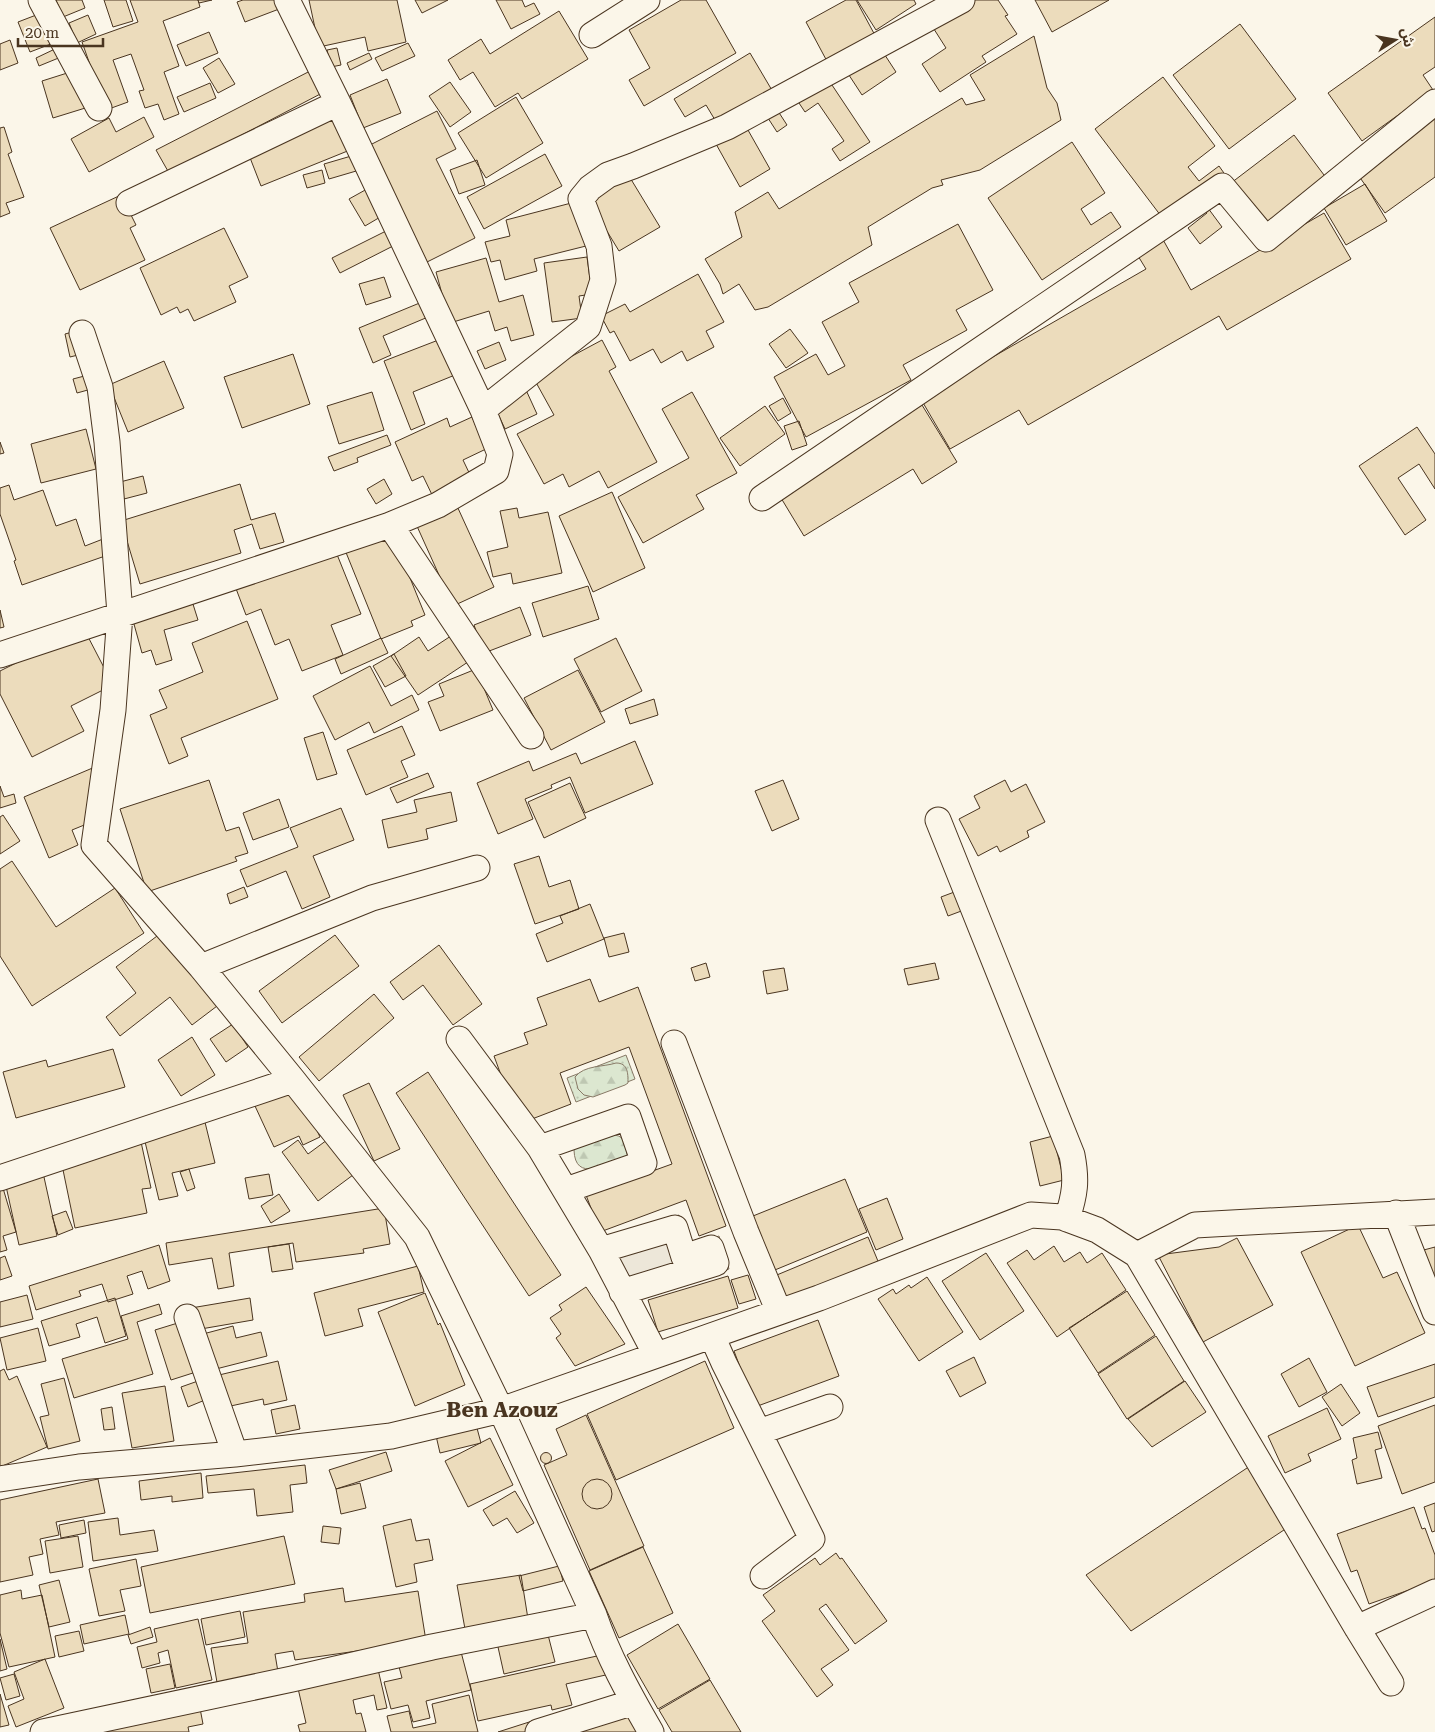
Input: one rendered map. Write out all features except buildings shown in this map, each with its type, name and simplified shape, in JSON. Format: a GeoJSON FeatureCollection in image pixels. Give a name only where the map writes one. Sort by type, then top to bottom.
{"type":"FeatureCollection","features":[{"type":"Feature","properties":{"kind":"street"},"geometry":{"type":"LineString","coordinates":[[41,0],[99,108]]}},
{"type":"Feature","properties":{"kind":"street"},"geometry":{"type":"LineString","coordinates":[[0,655],[390,525],[438,505],[496,471],[500,454],[483,410],[338,103],[287,0]]}},
{"type":"Feature","properties":{"kind":"street"},"geometry":{"type":"LineString","coordinates":[[592,35],[647,0]]}},
{"type":"Feature","properties":{"kind":"street"},"geometry":{"type":"LineString","coordinates":[[483,410],[588,327],[603,280],[598,246],[581,198],[590,188],[608,175],[727,127],[962,0]]}},
{"type":"Feature","properties":{"kind":"street"},"geometry":{"type":"LineString","coordinates":[[762,498],[1222,186],[1266,239],[1435,102]]}},
{"type":"Feature","properties":{"kind":"street"},"geometry":{"type":"LineString","coordinates":[[129,203],[338,103]]}},
{"type":"Feature","properties":{"kind":"street"},"geometry":{"type":"LineString","coordinates":[[82,333],[100,387],[107,442],[120,614],[113,710],[94,845],[201,967],[417,1237],[501,1410],[594,1615],[603,1640],[651,1732]]}},
{"type":"Feature","properties":{"kind":"street"},"geometry":{"type":"LineString","coordinates":[[390,525],[532,736]]}},
{"type":"Feature","properties":{"kind":"street"},"geometry":{"type":"LineString","coordinates":[[938,820],[1072,1155],[1076,1176],[1067,1219]]}},
{"type":"Feature","properties":{"kind":"street"},"geometry":{"type":"LineString","coordinates":[[201,967],[372,898],[478,868]]}},
{"type":"Feature","properties":{"kind":"street"},"geometry":{"type":"LineString","coordinates":[[459,1039],[540,1148],[601,1250],[656,1355]]}},
{"type":"Feature","properties":{"kind":"street"},"geometry":{"type":"LineString","coordinates":[[674,1043],[746,1232],[779,1312]]}},
{"type":"Feature","properties":{"kind":"street"},"geometry":{"type":"LineString","coordinates":[[0,1178],[293,1080]]}},
{"type":"Feature","properties":{"kind":"street"},"geometry":{"type":"LineString","coordinates":[[540,1148],[628,1117],[644,1163],[566,1190]]}},
{"type":"Feature","properties":{"kind":"street"},"geometry":{"type":"LineString","coordinates":[[1137,1255],[1195,1225],[1435,1212]]}},
{"type":"Feature","properties":{"kind":"street"},"geometry":{"type":"LineString","coordinates":[[1396,1213],[1435,1312]]}},
{"type":"Feature","properties":{"kind":"street"},"geometry":{"type":"LineString","coordinates":[[0,1479],[79,1467],[235,1454],[391,1436],[501,1410],[779,1312],[1031,1215],[1067,1219],[1098,1230],[1137,1255],[1357,1628],[1391,1682]]}},
{"type":"Feature","properties":{"kind":"street"},"geometry":{"type":"LineString","coordinates":[[601,1250],[675,1228],[684,1257],[711,1248],[716,1263],[622,1292]]}},
{"type":"Feature","properties":{"kind":"street"},"geometry":{"type":"LineString","coordinates":[[187,1317],[235,1454]]}},
{"type":"Feature","properties":{"kind":"street"},"geometry":{"type":"LineString","coordinates":[[712,1336],[724,1364],[812,1540],[763,1576]]}},
{"type":"Feature","properties":{"kind":"street"},"geometry":{"type":"LineString","coordinates":[[758,1432],[830,1407]]}},
{"type":"Feature","properties":{"kind":"street"},"geometry":{"type":"LineString","coordinates":[[1357,1628],[1435,1592]]}},
{"type":"Feature","properties":{"kind":"street"},"geometry":{"type":"LineString","coordinates":[[43,1732],[432,1647],[594,1615]]}},
{"type":"Feature","properties":{"kind":"street"},"geometry":{"type":"LineString","coordinates":[[538,1732],[634,1702]]}},
{"type":"Feature","properties":{"kind":"green space"},"geometry":{"type":"Polygon","coordinates":[[[626,1055],[635,1079],[576,1102],[567,1078],[626,1055]]]}},
{"type":"Feature","properties":{"kind":"green space"},"geometry":{"type":"Polygon","coordinates":[[[620,1063],[625,1067],[628,1083],[593,1097],[584,1095],[578,1089],[575,1077],[579,1073],[589,1068],[620,1063]]]}},
{"type":"Feature","properties":{"kind":"green space"},"geometry":{"type":"Polygon","coordinates":[[[615,1135],[624,1140],[627,1156],[593,1169],[586,1169],[580,1166],[576,1160],[574,1150],[577,1146],[615,1135]]]}},
{"type":"Feature","properties":{"kind":"shaded area"},"geometry":{"type":"Polygon","coordinates":[[[679,1215],[690,1246],[719,1236],[729,1269],[643,1296],[603,1239],[679,1215]]]}},
{"type":"Feature","properties":{"kind":"district","name":"Ben Azouz"},"geometry":{"type":"Point","coordinates":[502,1410]}}]}
